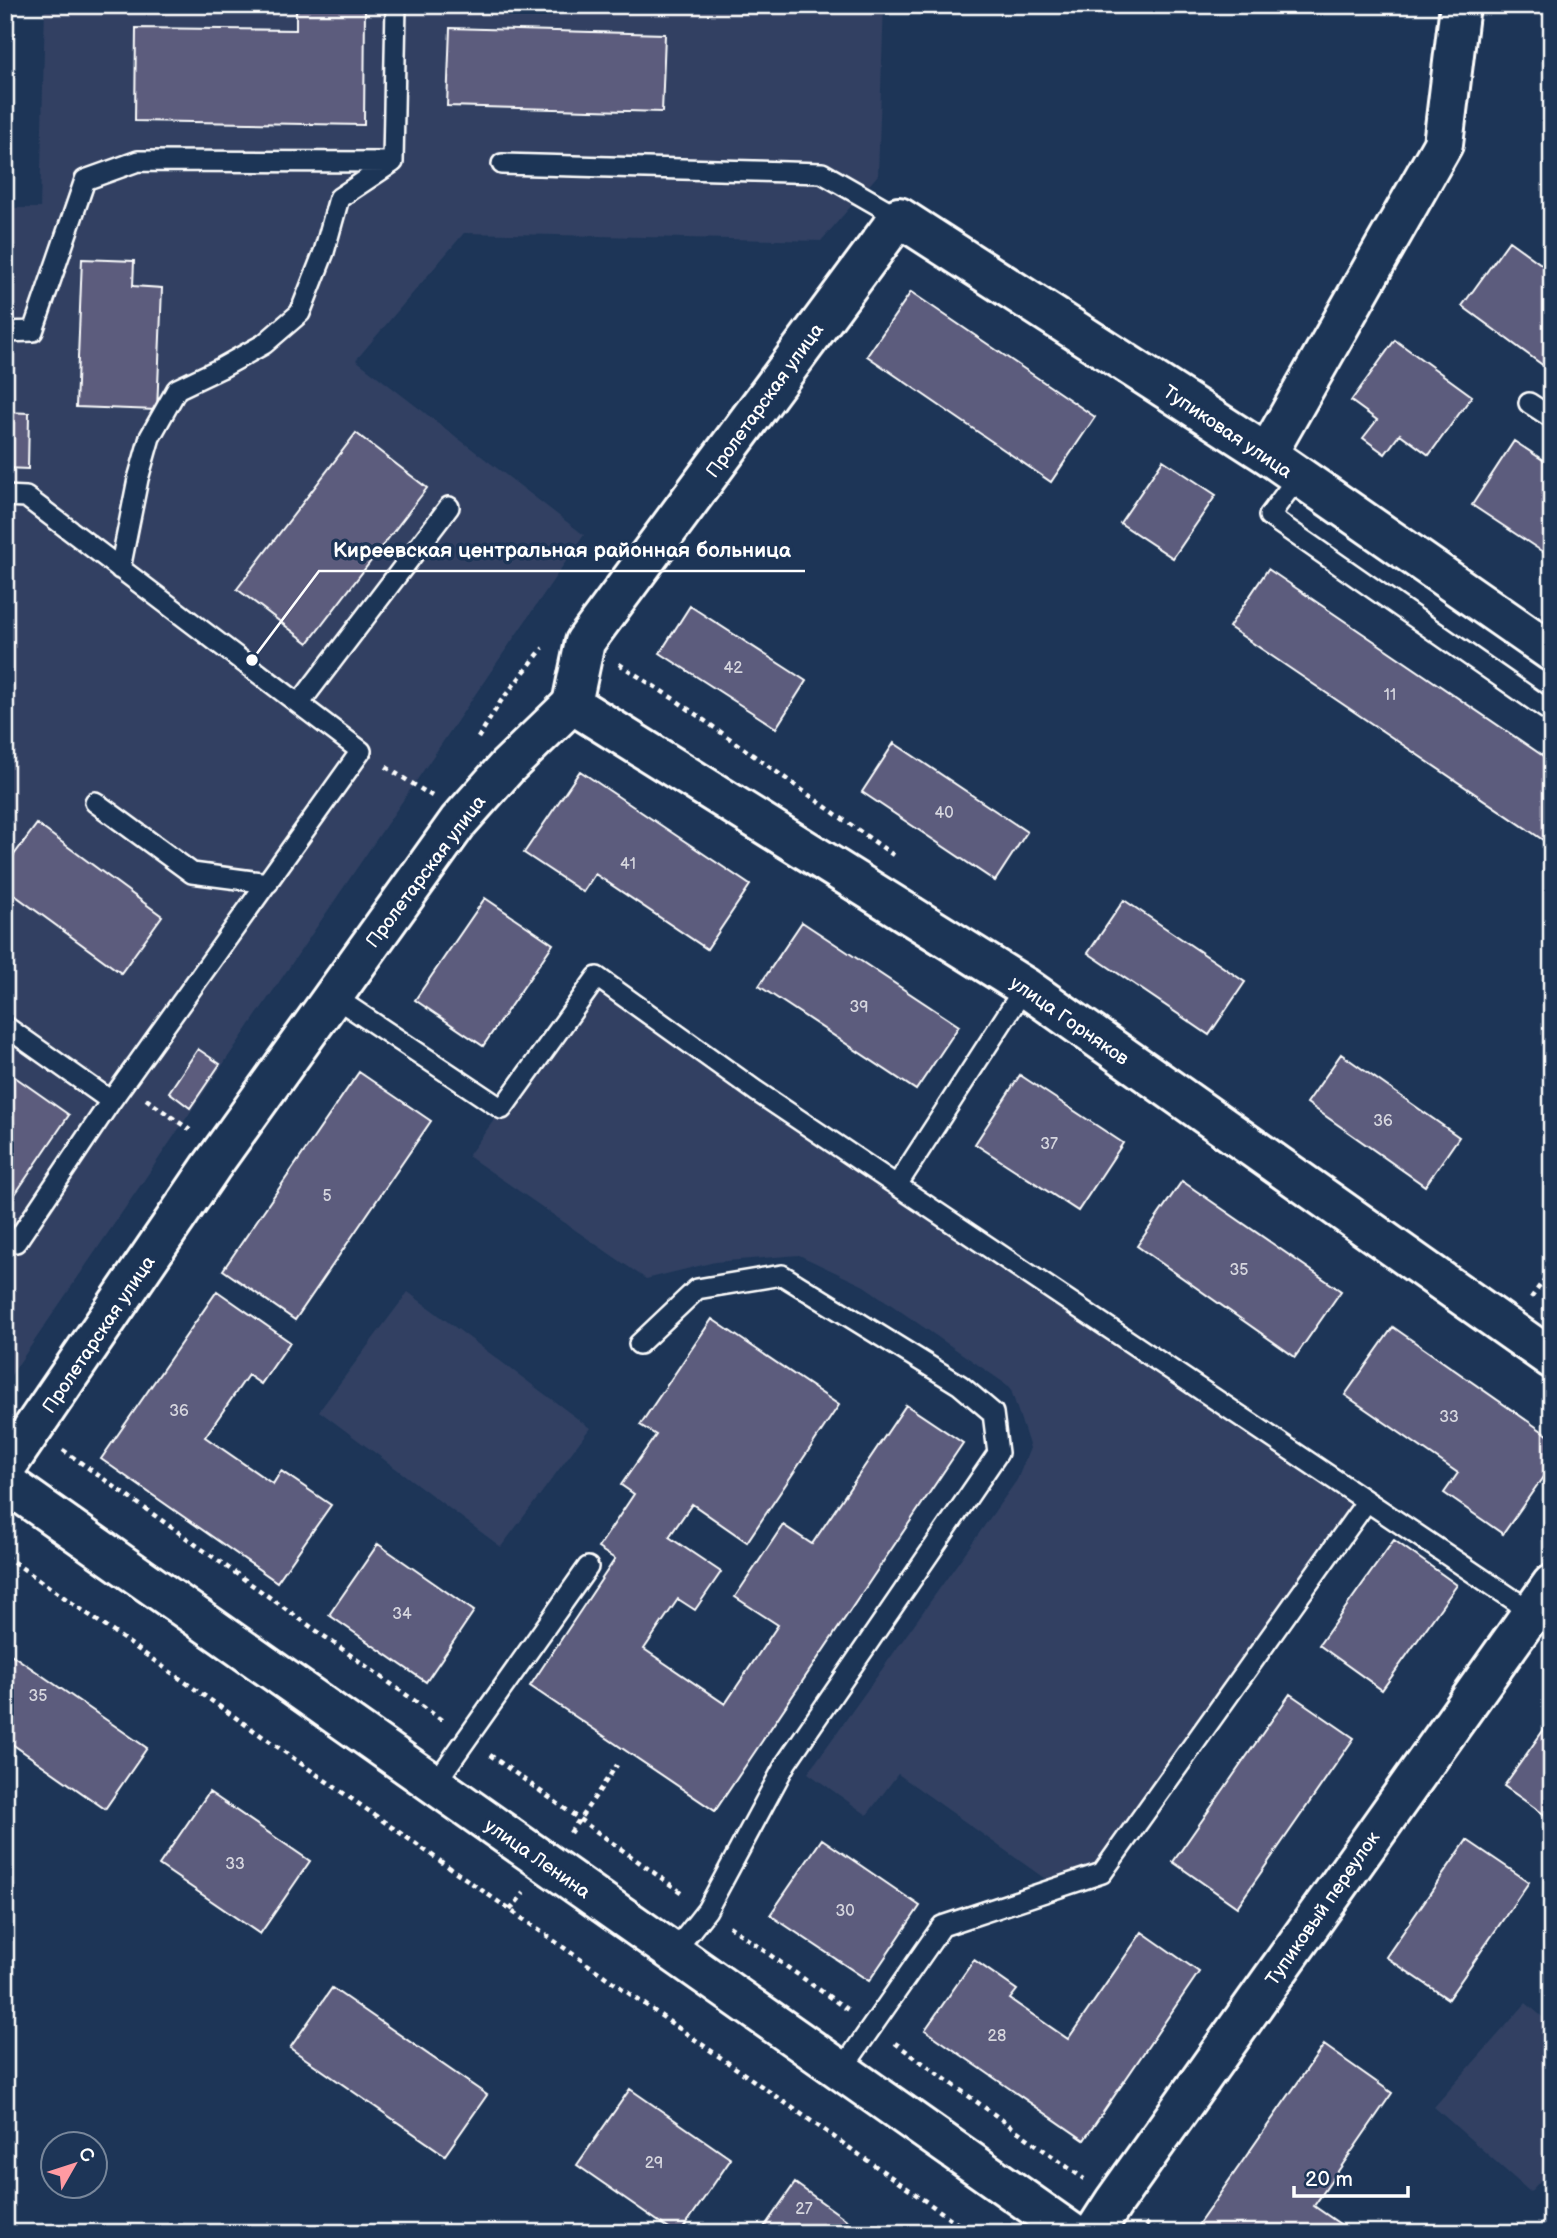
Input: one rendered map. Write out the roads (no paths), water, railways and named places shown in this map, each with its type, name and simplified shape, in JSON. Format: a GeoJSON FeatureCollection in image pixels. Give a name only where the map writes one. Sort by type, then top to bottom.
{"type":"FeatureCollection","features":[{"type":"Feature","properties":{"kind":"street"},"geometry":{"type":"LineString","coordinates":[[1267,454],[1443,144],[1460,5]]}},
{"type":"Feature","properties":{"kind":"street","name":"Тупиковая улица"},"geometry":{"type":"LineString","coordinates":[[899,217],[1267,454],[1552,652]]}},
{"type":"Feature","properties":{"kind":"street","name":"Пролетарская улица"},"geometry":{"type":"LineString","coordinates":[[5,1469],[203,1178],[458,822],[507,767],[572,704],[585,642],[899,217]]}},
{"type":"Feature","properties":{"kind":"street","name":"улица Горняков"},"geometry":{"type":"LineString","coordinates":[[572,704],[1025,987],[1552,1359]]}},
{"type":"Feature","properties":{"kind":"street","name":"улица Ленина"},"geometry":{"type":"LineString","coordinates":[[5,1482],[1072,2233]]}},
{"type":"Feature","properties":{"kind":"street","name":"Тупиковый переулок"},"geometry":{"type":"LineString","coordinates":[[1104,2217],[1542,1598]]}},
{"type":"Feature","properties":{"kind":"lane"},"geometry":{"type":"LineString","coordinates":[[393,162],[396,5]]}},
{"type":"Feature","properties":{"kind":"lane"},"geometry":{"type":"LineString","coordinates":[[5,332],[33,331],[85,180],[138,161],[393,162]]}},
{"type":"Feature","properties":{"kind":"lane"},"geometry":{"type":"LineString","coordinates":[[120,569],[138,479],[150,437],[177,388],[264,344],[300,313],[324,252],[339,198],[393,162]]}},
{"type":"Feature","properties":{"kind":"lane"},"geometry":{"type":"LineString","coordinates":[[502,164],[822,173],[899,217]]}},
{"type":"Feature","properties":{"kind":"lane"},"geometry":{"type":"LineString","coordinates":[[1529,402],[1552,418]]}},
{"type":"Feature","properties":{"kind":"lane"},"geometry":{"type":"LineString","coordinates":[[1298,477],[1269,516],[1552,713]]}},
{"type":"Feature","properties":{"kind":"lane"},"geometry":{"type":"LineString","coordinates":[[5,496],[26,497],[362,751],[111,1101],[16,1242]]}},
{"type":"Feature","properties":{"kind":"lane"},"geometry":{"type":"LineString","coordinates":[[299,704],[449,507]]}},
{"type":"Feature","properties":{"kind":"lane"},"geometry":{"type":"LineString","coordinates":[[95,802],[192,873],[268,883]]}},
{"type":"Feature","properties":{"kind":"lane"},"geometry":{"type":"LineString","coordinates":[[333,996],[502,1109],[597,977],[756,1091],[1367,1501],[1542,1598]]}},
{"type":"Feature","properties":{"kind":"lane"},"geometry":{"type":"LineString","coordinates":[[897,1185],[1025,987]]}},
{"type":"Feature","properties":{"kind":"lane"},"geometry":{"type":"LineString","coordinates":[[5,1026],[111,1101]]}},
{"type":"Feature","properties":{"kind":"lane"},"geometry":{"type":"LineString","coordinates":[[639,1344],[696,1289],[782,1275],[960,1385],[993,1413],[998,1453],[786,1763],[707,1910],[673,1953]]}},
{"type":"Feature","properties":{"kind":"lane"},"geometry":{"type":"LineString","coordinates":[[841,2071],[942,1926],[1102,1873],[1367,1501]]}},
{"type":"Feature","properties":{"kind":"lane"},"geometry":{"type":"LineString","coordinates":[[434,1785],[588,1567]]}},
{"type":"Feature","properties":{"kind":"place","name":"Киреевская центральная районная больница"},"geometry":{"type":"Point","coordinates":[252,660]}}]}
